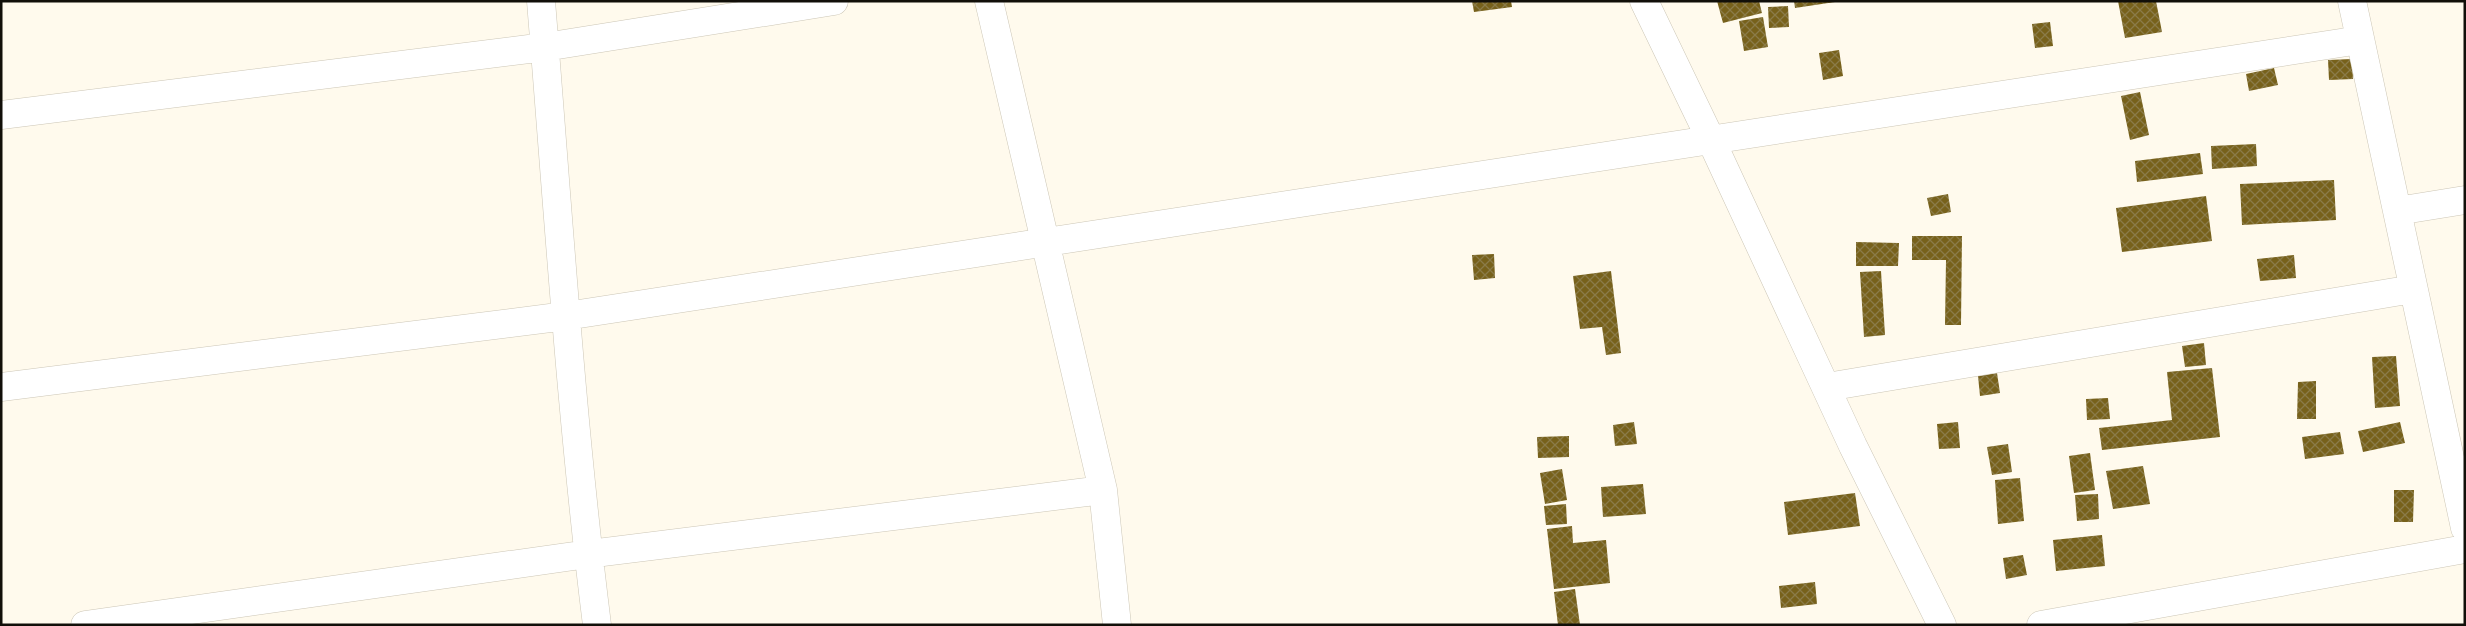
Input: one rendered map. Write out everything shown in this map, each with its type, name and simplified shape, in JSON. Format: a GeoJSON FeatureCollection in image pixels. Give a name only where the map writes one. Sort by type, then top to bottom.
{"type":"FeatureCollection","features":[{"type":"Feature","properties":{"kind":"street"},"geometry":{"type":"LineString","coordinates":[[541,1],[566,316],[588,554],[597,625]]}},
{"type":"Feature","properties":{"kind":"street"},"geometry":{"type":"LineString","coordinates":[[1,115],[545,47],[834,1]]}},
{"type":"Feature","properties":{"kind":"street"},"geometry":{"type":"LineString","coordinates":[[989,1],[1103,490],[1117,625]]}},
{"type":"Feature","properties":{"kind":"street"},"geometry":{"type":"LineString","coordinates":[[1644,1],[1711,140],[1853,446],[1942,625]]}},
{"type":"Feature","properties":{"kind":"street"},"geometry":{"type":"LineString","coordinates":[[2352,1],[2413,289],[2462,498],[2465,528]]}},
{"type":"Feature","properties":{"kind":"street"},"geometry":{"type":"LineString","coordinates":[[1,387],[566,316],[2360,40]]}},
{"type":"Feature","properties":{"kind":"street"},"geometry":{"type":"LineString","coordinates":[[2397,211],[2465,200]]}},
{"type":"Feature","properties":{"kind":"street"},"geometry":{"type":"LineString","coordinates":[[1827,387],[2413,289]]}},
{"type":"Feature","properties":{"kind":"street"},"geometry":{"type":"LineString","coordinates":[[85,625],[588,554],[1103,490]]}},
{"type":"Feature","properties":{"kind":"street"},"geometry":{"type":"LineString","coordinates":[[2041,625],[2465,549]]}},
{"type":"Feature","properties":{"kind":"building"},"geometry":{"type":"Polygon","coordinates":[[[1472,1],[1511,1],[1512,7],[1474,12],[1472,1]]]}},
{"type":"Feature","properties":{"kind":"building"},"geometry":{"type":"Polygon","coordinates":[[[1717,1],[1759,1],[1762,13],[1723,23],[1717,1]]]}},
{"type":"Feature","properties":{"kind":"building"},"geometry":{"type":"Polygon","coordinates":[[[1794,1],[1835,1],[1835,2],[1795,8],[1794,1]]]}},
{"type":"Feature","properties":{"kind":"building"},"geometry":{"type":"Polygon","coordinates":[[[2118,1],[2156,1],[2162,32],[2125,38],[2118,1]]]}},
{"type":"Feature","properties":{"kind":"building"},"geometry":{"type":"Polygon","coordinates":[[[1788,6],[1789,27],[1769,28],[1768,7],[1788,6]]]}},
{"type":"Feature","properties":{"kind":"building"},"geometry":{"type":"Polygon","coordinates":[[[1763,17],[1768,47],[1744,51],[1739,21],[1763,17]]]}},
{"type":"Feature","properties":{"kind":"building"},"geometry":{"type":"Polygon","coordinates":[[[2050,22],[2053,46],[2035,48],[2032,24],[2050,22]]]}},
{"type":"Feature","properties":{"kind":"building"},"geometry":{"type":"Polygon","coordinates":[[[1839,50],[1843,76],[1823,80],[1819,53],[1839,50]]]}},
{"type":"Feature","properties":{"kind":"building"},"geometry":{"type":"Polygon","coordinates":[[[2352,59],[2353,79],[2329,80],[2328,60],[2352,59]]]}},
{"type":"Feature","properties":{"kind":"building"},"geometry":{"type":"Polygon","coordinates":[[[2274,68],[2278,85],[2249,91],[2246,74],[2274,68]]]}},
{"type":"Feature","properties":{"kind":"building"},"geometry":{"type":"Polygon","coordinates":[[[2140,92],[2149,135],[2130,140],[2121,96],[2140,92]]]}},
{"type":"Feature","properties":{"kind":"building"},"geometry":{"type":"Polygon","coordinates":[[[2256,144],[2257,166],[2212,169],[2211,146],[2256,144]]]}},
{"type":"Feature","properties":{"kind":"building"},"geometry":{"type":"Polygon","coordinates":[[[2200,153],[2203,174],[2137,182],[2135,161],[2200,153]]]}},
{"type":"Feature","properties":{"kind":"building"},"geometry":{"type":"Polygon","coordinates":[[[2334,180],[2336,220],[2242,225],[2240,184],[2334,180]]]}},
{"type":"Feature","properties":{"kind":"building"},"geometry":{"type":"Polygon","coordinates":[[[1948,194],[1951,212],[1931,216],[1927,198],[1948,194]]]}},
{"type":"Feature","properties":{"kind":"building"},"geometry":{"type":"Polygon","coordinates":[[[2206,196],[2212,241],[2122,252],[2116,208],[2206,196]]]}},
{"type":"Feature","properties":{"kind":"building"},"geometry":{"type":"Polygon","coordinates":[[[1912,236],[1962,236],[1961,325],[1945,325],[1946,260],[1912,260],[1912,236]]]}},
{"type":"Feature","properties":{"kind":"building"},"geometry":{"type":"Polygon","coordinates":[[[1856,242],[1899,243],[1898,266],[1856,266],[1856,242]]]}},
{"type":"Feature","properties":{"kind":"building"},"geometry":{"type":"Polygon","coordinates":[[[1494,254],[1495,278],[1474,280],[1472,255],[1494,254]]]}},
{"type":"Feature","properties":{"kind":"building"},"geometry":{"type":"Polygon","coordinates":[[[2294,255],[2296,278],[2260,281],[2257,259],[2294,255]]]}},
{"type":"Feature","properties":{"kind":"building"},"geometry":{"type":"Polygon","coordinates":[[[1611,271],[1621,353],[1606,355],[1602,327],[1580,329],[1573,276],[1611,271]]]}},
{"type":"Feature","properties":{"kind":"building"},"geometry":{"type":"Polygon","coordinates":[[[1881,271],[1885,335],[1864,337],[1860,272],[1881,271]]]}},
{"type":"Feature","properties":{"kind":"building"},"geometry":{"type":"Polygon","coordinates":[[[2204,343],[2206,365],[2185,367],[2182,346],[2204,343]]]}},
{"type":"Feature","properties":{"kind":"building"},"geometry":{"type":"Polygon","coordinates":[[[2396,356],[2400,406],[2375,408],[2372,357],[2396,356]]]}},
{"type":"Feature","properties":{"kind":"building"},"geometry":{"type":"Polygon","coordinates":[[[2212,368],[2220,437],[2102,450],[2099,428],[2172,420],[2167,372],[2212,368]]]}},
{"type":"Feature","properties":{"kind":"building"},"geometry":{"type":"Polygon","coordinates":[[[1997,373],[2000,393],[1980,396],[1978,376],[1997,373]]]}},
{"type":"Feature","properties":{"kind":"building"},"geometry":{"type":"Polygon","coordinates":[[[2316,381],[2316,419],[2297,419],[2298,382],[2316,381]]]}},
{"type":"Feature","properties":{"kind":"building"},"geometry":{"type":"Polygon","coordinates":[[[2108,398],[2110,419],[2087,420],[2086,399],[2108,398]]]}},
{"type":"Feature","properties":{"kind":"building"},"geometry":{"type":"Polygon","coordinates":[[[1634,422],[1637,444],[1615,446],[1613,425],[1634,422]]]}},
{"type":"Feature","properties":{"kind":"building"},"geometry":{"type":"Polygon","coordinates":[[[1958,422],[1960,448],[1939,449],[1937,424],[1958,422]]]}},
{"type":"Feature","properties":{"kind":"building"},"geometry":{"type":"Polygon","coordinates":[[[2400,422],[2405,443],[2363,452],[2358,431],[2400,422]]]}},
{"type":"Feature","properties":{"kind":"building"},"geometry":{"type":"Polygon","coordinates":[[[2340,432],[2344,454],[2305,459],[2302,437],[2340,432]]]}},
{"type":"Feature","properties":{"kind":"building"},"geometry":{"type":"Polygon","coordinates":[[[1569,436],[1569,457],[1538,458],[1537,437],[1569,436]]]}},
{"type":"Feature","properties":{"kind":"building"},"geometry":{"type":"Polygon","coordinates":[[[2008,444],[2012,472],[1992,475],[1987,447],[2008,444]]]}},
{"type":"Feature","properties":{"kind":"building"},"geometry":{"type":"Polygon","coordinates":[[[2090,453],[2095,490],[2074,493],[2069,456],[2090,453]]]}},
{"type":"Feature","properties":{"kind":"building"},"geometry":{"type":"Polygon","coordinates":[[[2143,466],[2150,504],[2113,509],[2106,471],[2143,466]]]}},
{"type":"Feature","properties":{"kind":"building"},"geometry":{"type":"Polygon","coordinates":[[[1562,469],[1567,500],[1545,504],[1540,473],[1562,469]]]}},
{"type":"Feature","properties":{"kind":"building"},"geometry":{"type":"Polygon","coordinates":[[[2020,478],[2024,521],[1998,524],[1995,480],[2020,478]]]}},
{"type":"Feature","properties":{"kind":"building"},"geometry":{"type":"Polygon","coordinates":[[[1643,484],[1646,514],[1603,517],[1601,487],[1643,484]]]}},
{"type":"Feature","properties":{"kind":"building"},"geometry":{"type":"Polygon","coordinates":[[[2394,490],[2414,490],[2413,522],[2394,522],[2394,490]]]}},
{"type":"Feature","properties":{"kind":"building"},"geometry":{"type":"Polygon","coordinates":[[[1855,493],[1860,526],[1788,535],[1784,502],[1855,493]]]}},
{"type":"Feature","properties":{"kind":"building"},"geometry":{"type":"Polygon","coordinates":[[[2098,494],[2099,519],[2077,521],[2075,495],[2098,494]]]}},
{"type":"Feature","properties":{"kind":"building"},"geometry":{"type":"Polygon","coordinates":[[[1566,504],[1567,524],[1546,525],[1544,506],[1566,504]]]}},
{"type":"Feature","properties":{"kind":"building"},"geometry":{"type":"Polygon","coordinates":[[[1572,526],[1573,543],[1606,540],[1610,583],[1554,589],[1547,529],[1572,526]]]}},
{"type":"Feature","properties":{"kind":"building"},"geometry":{"type":"Polygon","coordinates":[[[2102,535],[2105,566],[2056,571],[2053,540],[2102,535]]]}},
{"type":"Feature","properties":{"kind":"building"},"geometry":{"type":"Polygon","coordinates":[[[2023,555],[2027,575],[2006,579],[2003,558],[2023,555]]]}},
{"type":"Feature","properties":{"kind":"building"},"geometry":{"type":"Polygon","coordinates":[[[1815,582],[1817,604],[1781,608],[1779,586],[1815,582]]]}},
{"type":"Feature","properties":{"kind":"building"},"geometry":{"type":"Polygon","coordinates":[[[1575,589],[1580,625],[1558,625],[1554,592],[1575,589]]]}}]}
